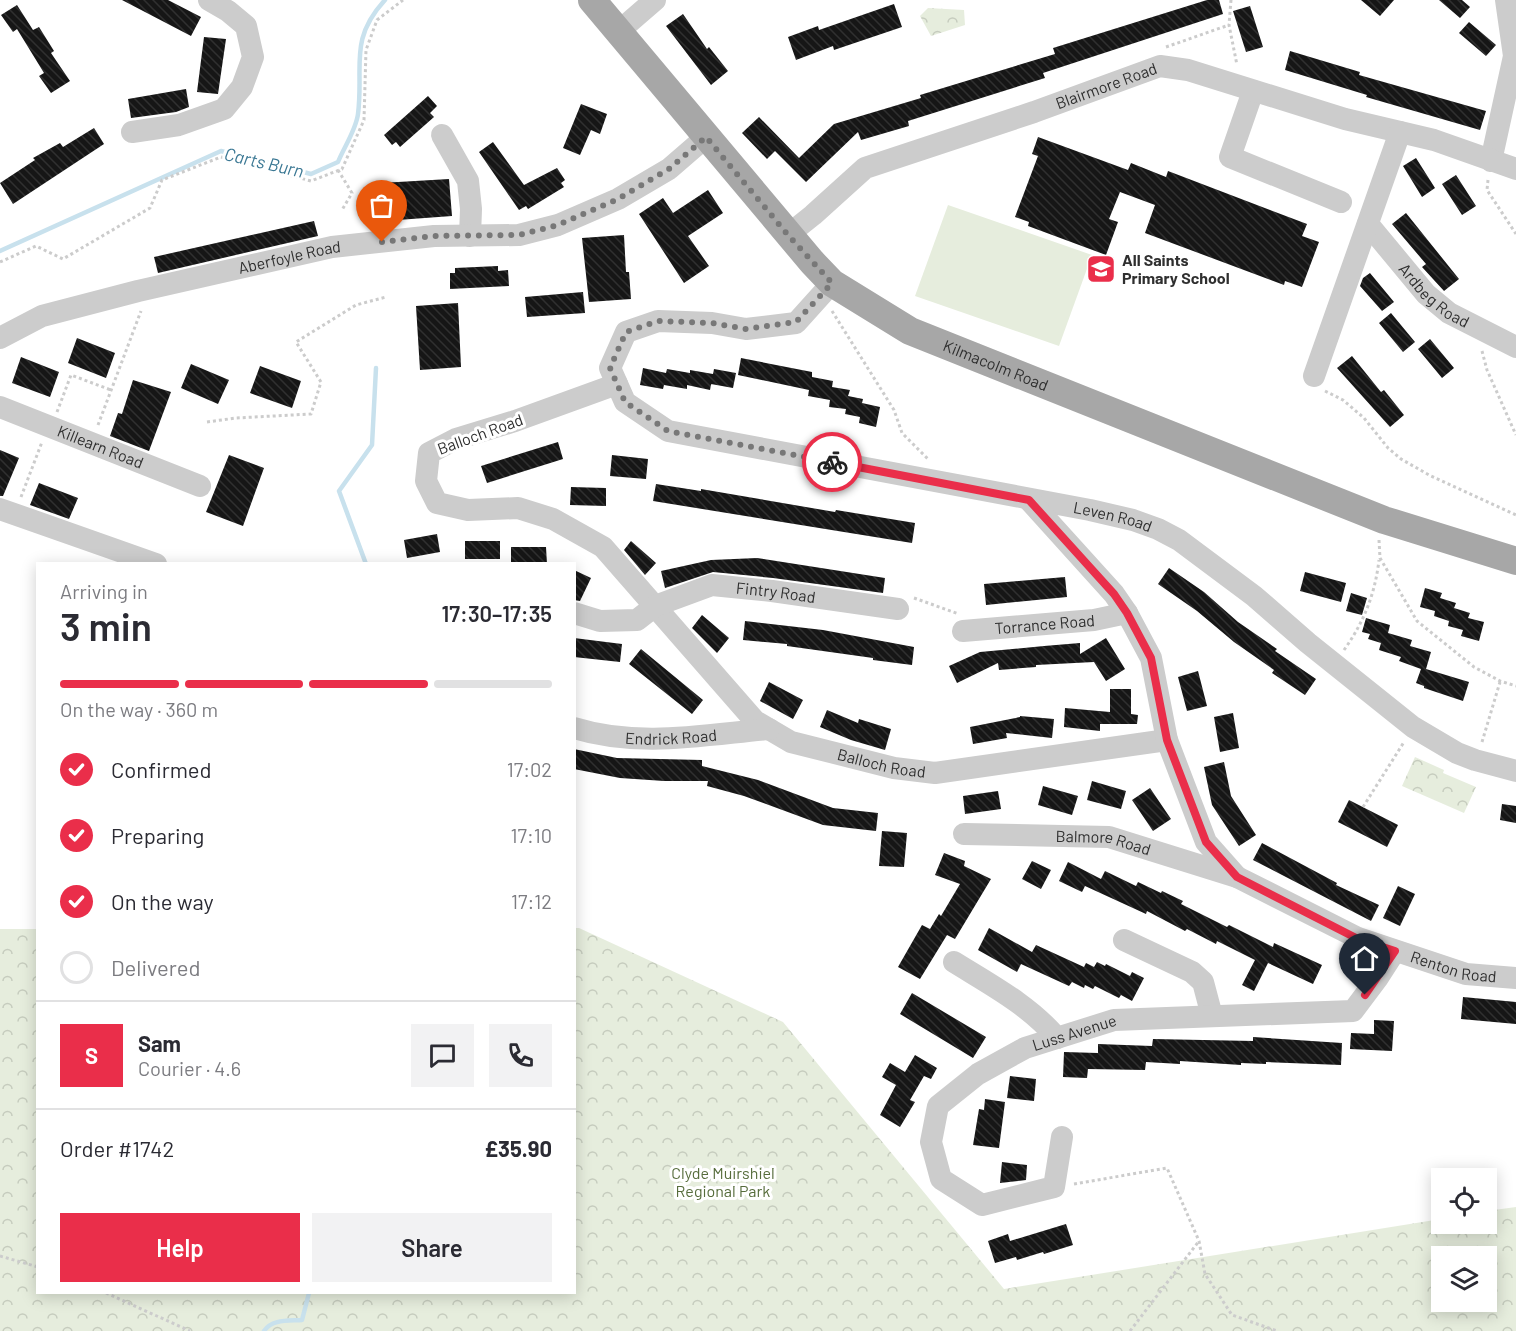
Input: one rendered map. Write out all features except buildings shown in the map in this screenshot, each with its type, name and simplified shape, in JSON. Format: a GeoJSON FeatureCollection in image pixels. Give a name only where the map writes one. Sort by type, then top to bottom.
{"type":"FeatureCollection","features":[{"type":"Feature","properties":{"kind":"main road","name":"Kilmacolm Road"},"geometry":{"type":"LineString","coordinates":[[592,0],[788,235],[832,283],[910,331],[1383,520],[1516,561]]}},
{"type":"Feature","properties":{"kind":"street"},"geometry":{"type":"LineString","coordinates":[[132,132],[179,125],[224,109],[242,87],[253,57],[246,26],[228,11],[209,0]]}},
{"type":"Feature","properties":{"kind":"street"},"geometry":{"type":"LineString","coordinates":[[618,32],[655,0]]}},
{"type":"Feature","properties":{"kind":"street"},"geometry":{"type":"LineString","coordinates":[[1491,160],[1514,56],[1506,0]]}},
{"type":"Feature","properties":{"kind":"street","name":"Blairmore Road"},"geometry":{"type":"LineString","coordinates":[[788,235],[865,168],[1163,66],[1188,70],[1345,119],[1434,140],[1516,169]]}},
{"type":"Feature","properties":{"kind":"street"},"geometry":{"type":"LineString","coordinates":[[1252,90],[1230,157],[1341,202]]}},
{"type":"Feature","properties":{"kind":"street"},"geometry":{"type":"LineString","coordinates":[[1314,376],[1400,132]]}},
{"type":"Feature","properties":{"kind":"street"},"geometry":{"type":"LineString","coordinates":[[442,135],[468,182],[471,209],[470,236]]}},
{"type":"Feature","properties":{"kind":"street","name":"Aberfoyle Road"},"geometry":{"type":"LineString","coordinates":[[0,338],[42,316],[138,291],[332,248],[434,236],[519,235],[558,225],[618,199],[669,169],[706,137]]}},
{"type":"Feature","properties":{"kind":"street","name":"Ardbeg Road"},"geometry":{"type":"LineString","coordinates":[[1368,224],[1426,294],[1449,314],[1516,347]]}},
{"type":"Feature","properties":{"kind":"street"},"geometry":{"type":"LineString","coordinates":[[617,384],[610,368],[626,332],[658,321],[712,323],[746,329],[796,322],[832,283]]}},
{"type":"Feature","properties":{"kind":"street","name":"Leven Road"},"geometry":{"type":"LineString","coordinates":[[617,384],[625,402],[668,431],[1133,520],[1158,529],[1179,540],[1254,596],[1413,727],[1457,753],[1476,761],[1516,771]]}},
{"type":"Feature","properties":{"kind":"street","name":"Balloch Road"},"geometry":{"type":"LineString","coordinates":[[617,384],[515,421],[456,439],[429,453],[426,481],[437,503],[468,510],[518,508],[554,519],[603,547],[755,721],[791,742],[894,768],[935,773],[1167,740]]}},
{"type":"Feature","properties":{"kind":"street","name":"Killearn Road"},"geometry":{"type":"LineString","coordinates":[[0,407],[200,486]]}},
{"type":"Feature","properties":{"kind":"street","name":"Renton Road"},"geometry":{"type":"LineString","coordinates":[[1029,500],[1114,594],[1127,613],[1151,658],[1167,740],[1206,842],[1237,877],[1358,939],[1466,974],[1516,978]]}},
{"type":"Feature","properties":{"kind":"street"},"geometry":{"type":"LineString","coordinates":[[9,507],[151,562]]}},
{"type":"Feature","properties":{"kind":"street","name":"Fintry Road"},"geometry":{"type":"LineString","coordinates":[[655,606],[712,585],[898,609]]}},
{"type":"Feature","properties":{"kind":"street"},"geometry":{"type":"LineString","coordinates":[[576,614],[600,621],[638,620],[655,606]]}},
{"type":"Feature","properties":{"kind":"street","name":"Torrance Road"},"geometry":{"type":"LineString","coordinates":[[963,631],[1094,620],[1127,613]]}},
{"type":"Feature","properties":{"kind":"street","name":"Endrick Road"},"geometry":{"type":"LineString","coordinates":[[576,729],[599,736],[654,741],[769,729]]}},
{"type":"Feature","properties":{"kind":"street","name":"Balmore Road"},"geometry":{"type":"LineString","coordinates":[[964,834],[1109,837],[1237,877]]}},
{"type":"Feature","properties":{"kind":"street"},"geometry":{"type":"LineString","coordinates":[[1124,940],[1192,972],[1203,982],[1212,1016]]}},
{"type":"Feature","properties":{"kind":"street","name":"Luss Avenue"},"geometry":{"type":"LineString","coordinates":[[1054,1187],[982,1205],[941,1179],[932,1142],[938,1106],[978,1074],[1025,1048],[1114,1020],[1353,1011],[1395,951]]}},
{"type":"Feature","properties":{"kind":"street"},"geometry":{"type":"LineString","coordinates":[[954,962],[1016,1000],[1040,1018],[1058,1038]]}},
{"type":"Feature","properties":{"kind":"street"},"geometry":{"type":"LineString","coordinates":[[1054,1187],[1062,1137]]}},
{"type":"Feature","properties":{"kind":"path"},"geometry":{"type":"LineString","coordinates":[[0,262],[36,246],[63,259],[150,208],[162,180],[220,156],[311,181],[342,169],[364,120],[366,50],[377,20],[403,0]]}},
{"type":"Feature","properties":{"kind":"path"},"geometry":{"type":"LineString","coordinates":[[1230,84],[1237,66],[1229,25],[1231,0]]}},
{"type":"Feature","properties":{"kind":"path"},"geometry":{"type":"LineString","coordinates":[[1163,66],[1163,48],[1229,25]]}},
{"type":"Feature","properties":{"kind":"path"},"geometry":{"type":"LineString","coordinates":[[1491,160],[1487,190],[1516,234]]}},
{"type":"Feature","properties":{"kind":"path"},"geometry":{"type":"LineString","coordinates":[[338,170],[352,193],[342,210]]}},
{"type":"Feature","properties":{"kind":"path"},"geometry":{"type":"LineString","coordinates":[[92,443],[142,309],[138,291]]}},
{"type":"Feature","properties":{"kind":"path"},"geometry":{"type":"LineString","coordinates":[[207,422],[236,417],[312,414],[321,382],[296,342],[356,305],[386,297]]}},
{"type":"Feature","properties":{"kind":"path"},"geometry":{"type":"LineString","coordinates":[[806,311],[832,311],[894,410],[902,433],[933,463],[943,483]]}},
{"type":"Feature","properties":{"kind":"path"},"geometry":{"type":"LineString","coordinates":[[1475,327],[1487,370],[1516,435]]}},
{"type":"Feature","properties":{"kind":"path"},"geometry":{"type":"LineString","coordinates":[[9,507],[50,427],[70,375],[111,390]]}},
{"type":"Feature","properties":{"kind":"path"},"geometry":{"type":"LineString","coordinates":[[1314,376],[1318,387],[1343,400],[1364,417],[1401,459],[1430,476],[1516,515]]}},
{"type":"Feature","properties":{"kind":"path"},"geometry":{"type":"LineString","coordinates":[[1334,664],[1358,631],[1376,585],[1380,558],[1379,532],[1383,520]]}},
{"type":"Feature","properties":{"kind":"path"},"geometry":{"type":"LineString","coordinates":[[1380,558],[1417,621],[1474,667],[1500,681],[1516,686]]}},
{"type":"Feature","properties":{"kind":"path"},"geometry":{"type":"LineString","coordinates":[[898,609],[909,596],[962,615],[963,631]]}},
{"type":"Feature","properties":{"kind":"path"},"geometry":{"type":"LineString","coordinates":[[1476,761],[1500,681]]}},
{"type":"Feature","properties":{"kind":"path"},"geometry":{"type":"LineString","coordinates":[[1363,807],[1413,727]]}},
{"type":"Feature","properties":{"kind":"path"},"geometry":{"type":"LineString","coordinates":[[1054,1187],[1167,1168],[1200,1241],[1205,1274],[1232,1315],[1277,1331]]}},
{"type":"Feature","properties":{"kind":"path"},"geometry":{"type":"LineString","coordinates":[[1130,1331],[1200,1241]]}},
{"type":"Feature","properties":{"kind":"path"},"geometry":{"type":"LineString","coordinates":[[0,1256],[36,1266]]}},
{"type":"Feature","properties":{"kind":"path"},"geometry":{"type":"LineString","coordinates":[[108,1294],[190,1331]]}},
{"type":"Feature","properties":{"kind":"green space"},"geometry":{"type":"Polygon","coordinates":[[[928,8],[964,10],[965,25],[931,36],[920,16],[928,8]]]}},
{"type":"Feature","properties":{"kind":"green space"},"geometry":{"type":"Polygon","coordinates":[[[948,205],[1092,255],[1059,346],[915,296],[948,205]]]}},
{"type":"Feature","properties":{"kind":"green space"},"geometry":{"type":"Polygon","coordinates":[[[1415,757],[1444,770],[1443,773],[1476,787],[1464,813],[1402,786],[1415,757]]]}},
{"type":"Feature","properties":{"kind":"green space","name":"Clyde Muirshiel Regional Park"},"geometry":{"type":"Polygon","coordinates":[[[576,928],[783,1022],[1004,1289],[1431,1221],[1431,1234],[1497,1234],[1497,1210],[1516,1207],[1516,1331],[0,1331],[0,929],[36,929],[36,1294],[576,1294],[576,928]]]}},
{"type":"Feature","properties":{"kind":"waterway","name":"Carts Burn"},"geometry":{"type":"LineString","coordinates":[[0,251],[221,151],[311,174],[338,162],[357,120],[362,41],[373,14],[385,0]]}},
{"type":"Feature","properties":{"kind":"waterway"},"geometry":{"type":"LineString","coordinates":[[365,562],[339,491],[372,445],[376,368]]}},
{"type":"Feature","properties":{"kind":"waterway"},"geometry":{"type":"LineString","coordinates":[[264,1331],[271,1324],[302,1320],[309,1294]]}},
{"type":"Feature","properties":{"kind":"way so far"},"geometry":{"type":"LineString","coordinates":[[382,242],[434,236],[519,235],[558,225],[618,199],[669,169],[706,137],[788,235],[832,283],[796,322],[746,329],[712,323],[658,321],[626,332],[610,368],[625,402],[668,431],[832,462]]}},
{"type":"Feature","properties":{"kind":"place","name":"All Saints Primary School"},"geometry":{"type":"Point","coordinates":[1101,269]}},
{"type":"Feature","properties":{"kind":"route"},"geometry":{"type":"LineString","coordinates":[[832,462],[1029,500],[1114,594],[1151,658],[1167,740],[1206,842],[1237,877],[1358,939],[1395,951],[1365,995]]}}]}
